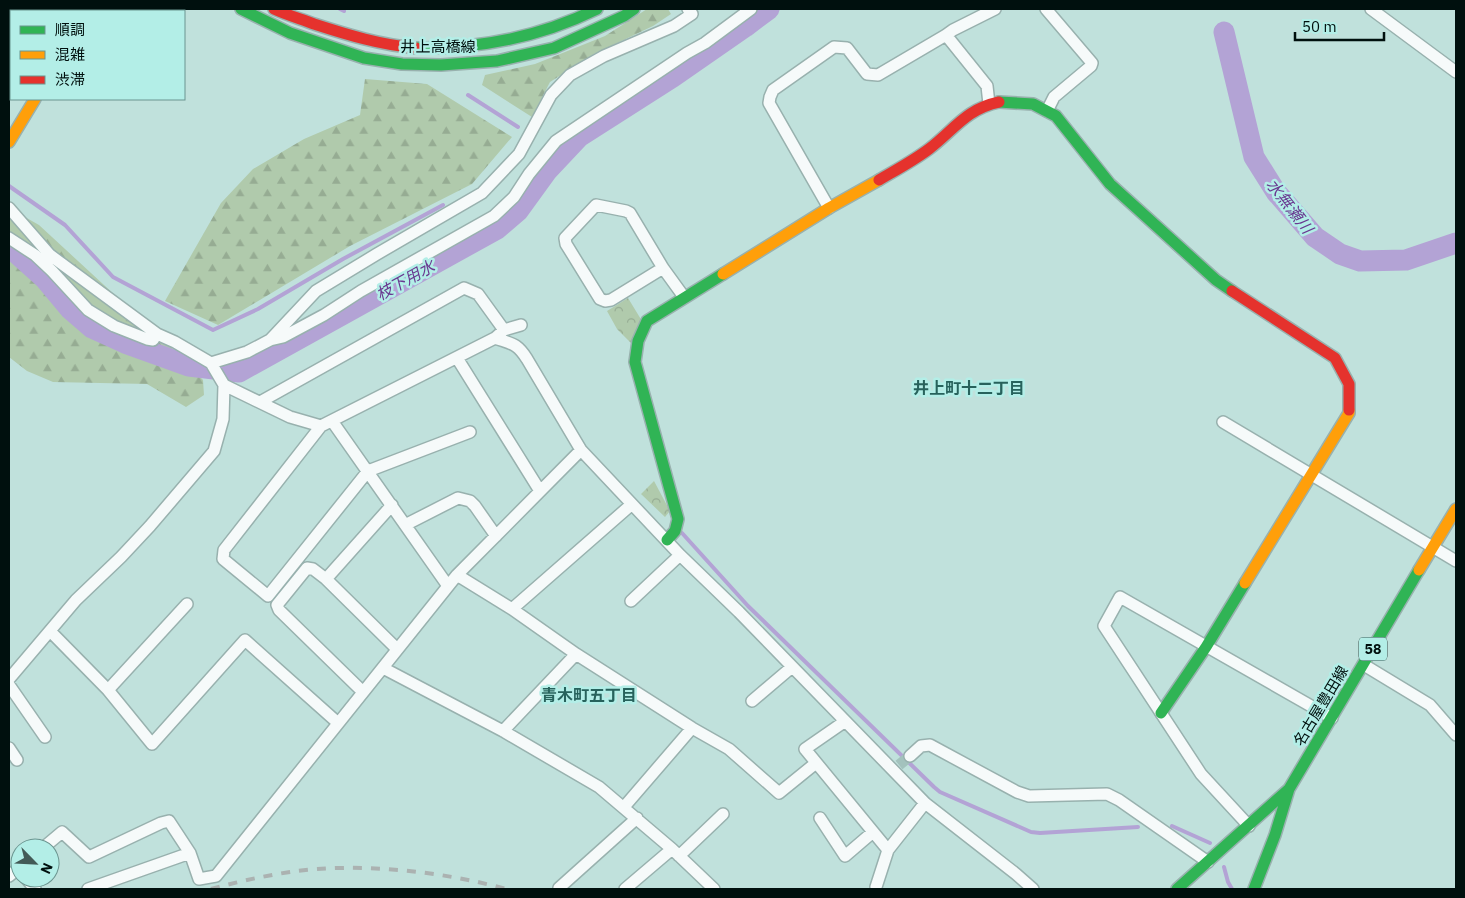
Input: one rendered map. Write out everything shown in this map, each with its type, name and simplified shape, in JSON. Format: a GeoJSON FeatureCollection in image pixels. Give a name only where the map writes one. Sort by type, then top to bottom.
{"type":"FeatureCollection","features":[{"type":"Feature","properties":{"kind":"street","name":"井上高橋線"},"geometry":{"type":"LineString","coordinates":[[241,9],[290,33],[364,58],[402,64],[441,65],[497,61],[554,48],[624,16],[634,9]]}},
{"type":"Feature","properties":{"kind":"street","name":"井上高橋線"},"geometry":{"type":"LineString","coordinates":[[274,9],[343,34],[390,45],[436,48],[486,44],[537,33],[572,21],[597,9]]}},
{"type":"Feature","properties":{"kind":"street"},"geometry":{"type":"LineString","coordinates":[[270,340],[316,291],[482,193],[519,154],[550,95],[570,75],[604,56],[674,26],[692,14],[688,9]]}},
{"type":"Feature","properties":{"kind":"street"},"geometry":{"type":"LineString","coordinates":[[211,363],[247,352],[270,340],[283,337],[494,216],[514,196],[556,141],[687,53],[705,43],[751,9]]}},
{"type":"Feature","properties":{"kind":"street"},"geometry":{"type":"LineString","coordinates":[[829,208],[769,103],[773,90],[834,47],[847,48],[867,74],[878,75],[953,30],[995,9]]}},
{"type":"Feature","properties":{"kind":"street"},"geometry":{"type":"LineString","coordinates":[[1046,9],[1092,62],[1091,66],[1054,97],[1047,111]]}},
{"type":"Feature","properties":{"kind":"street"},"geometry":{"type":"LineString","coordinates":[[1371,9],[1456,72]]}},
{"type":"Feature","properties":{"kind":"street"},"geometry":{"type":"LineString","coordinates":[[946,35],[987,86],[989,104]]}},
{"type":"Feature","properties":{"kind":"street"},"geometry":{"type":"LineString","coordinates":[[9,142],[34,100]]}},
{"type":"Feature","properties":{"kind":"street"},"geometry":{"type":"LineString","coordinates":[[667,540],[675,531],[678,519],[635,362],[635,346],[647,321],[829,208],[911,161],[930,148],[971,112],[989,104],[1003,101],[1033,104],[1047,111],[1067,128],[1110,184],[1216,280],[1250,305],[1335,358],[1349,384],[1349,413],[1206,647],[1161,712]]}},
{"type":"Feature","properties":{"kind":"street"},"geometry":{"type":"LineString","coordinates":[[663,268],[611,300],[606,301],[600,299],[566,244],[565,238],[596,205],[626,211],[630,213],[663,268],[684,297]]}},
{"type":"Feature","properties":{"kind":"street"},"geometry":{"type":"LineString","coordinates":[[9,208],[50,255],[157,334],[211,363],[224,386],[223,419],[214,451],[150,526],[76,600],[9,679]]}},
{"type":"Feature","properties":{"kind":"street"},"geometry":{"type":"LineString","coordinates":[[9,238],[35,256],[52,271],[88,310],[114,326],[147,339],[152,340],[157,334]]}},
{"type":"Feature","properties":{"kind":"street"},"geometry":{"type":"LineString","coordinates":[[260,402],[464,288],[478,294],[504,330]]}},
{"type":"Feature","properties":{"kind":"street"},"geometry":{"type":"LineString","coordinates":[[470,432],[368,472],[268,596],[223,558],[224,550],[321,426],[457,358],[495,338],[504,330],[521,325]]}},
{"type":"Feature","properties":{"kind":"street"},"geometry":{"type":"LineString","coordinates":[[495,338],[520,348],[581,450],[680,555],[844,722],[896,768],[925,802],[1033,889]]}},
{"type":"Feature","properties":{"kind":"street"},"geometry":{"type":"LineString","coordinates":[[457,358],[540,490]]}},
{"type":"Feature","properties":{"kind":"street"},"geometry":{"type":"LineString","coordinates":[[224,386],[290,417],[321,426]]}},
{"type":"Feature","properties":{"kind":"street"},"geometry":{"type":"LineString","coordinates":[[332,421],[448,586]]}},
{"type":"Feature","properties":{"kind":"street"},"geometry":{"type":"LineString","coordinates":[[1223,422],[1456,561]]}},
{"type":"Feature","properties":{"kind":"street"},"geometry":{"type":"LineString","coordinates":[[54,838],[62,832],[88,857],[169,821],[190,853],[199,879],[216,876],[457,575],[581,450]]}},
{"type":"Feature","properties":{"kind":"street"},"geometry":{"type":"LineString","coordinates":[[405,525],[458,498],[470,501],[475,506],[496,536]]}},
{"type":"Feature","properties":{"kind":"street"},"geometry":{"type":"LineString","coordinates":[[512,609],[632,504]]}},
{"type":"Feature","properties":{"kind":"street"},"geometry":{"type":"LineString","coordinates":[[326,579],[392,505]]}},
{"type":"Feature","properties":{"kind":"street","name":"名古屋豊田線"},"geometry":{"type":"LineString","coordinates":[[1181,888],[1289,789],[1456,509]]}},
{"type":"Feature","properties":{"kind":"street"},"geometry":{"type":"LineString","coordinates":[[631,601],[680,555]]}},
{"type":"Feature","properties":{"kind":"street"},"geometry":{"type":"LineString","coordinates":[[363,692],[279,610],[277,605],[307,568],[313,569],[326,579],[397,649]]}},
{"type":"Feature","properties":{"kind":"street"},"geometry":{"type":"LineString","coordinates":[[457,575],[512,609],[576,654],[692,728],[729,749],[779,793],[816,763]]}},
{"type":"Feature","properties":{"kind":"street"},"geometry":{"type":"LineString","coordinates":[[1249,826],[1201,774],[1104,626],[1120,597],[1332,718]]}},
{"type":"Feature","properties":{"kind":"street"},"geometry":{"type":"LineString","coordinates":[[108,690],[187,604]]}},
{"type":"Feature","properties":{"kind":"street"},"geometry":{"type":"LineString","coordinates":[[50,631],[108,690],[152,744],[245,640],[338,723]]}},
{"type":"Feature","properties":{"kind":"street"},"geometry":{"type":"LineString","coordinates":[[503,731],[576,654]]}},
{"type":"Feature","properties":{"kind":"street"},"geometry":{"type":"LineString","coordinates":[[1364,664],[1430,705],[1456,735]]}},
{"type":"Feature","properties":{"kind":"street"},"geometry":{"type":"LineString","coordinates":[[752,701],[792,667]]}},
{"type":"Feature","properties":{"kind":"street"},"geometry":{"type":"LineString","coordinates":[[383,668],[503,731],[599,787],[638,818],[714,889]]}},
{"type":"Feature","properties":{"kind":"street"},"geometry":{"type":"LineString","coordinates":[[9,685],[45,737]]}},
{"type":"Feature","properties":{"kind":"street"},"geometry":{"type":"LineString","coordinates":[[844,722],[805,750],[888,850]]}},
{"type":"Feature","properties":{"kind":"street"},"geometry":{"type":"LineString","coordinates":[[624,808],[692,728]]}},
{"type":"Feature","properties":{"kind":"street"},"geometry":{"type":"LineString","coordinates":[[910,756],[921,746],[930,745],[1017,792],[1029,796],[1107,794],[1119,800],[1208,862]]}},
{"type":"Feature","properties":{"kind":"street"},"geometry":{"type":"LineString","coordinates":[[9,748],[17,760]]}},
{"type":"Feature","properties":{"kind":"street"},"geometry":{"type":"LineString","coordinates":[[1254,889],[1275,836],[1289,789]]}},
{"type":"Feature","properties":{"kind":"street"},"geometry":{"type":"LineString","coordinates":[[876,888],[888,850],[925,802]]}},
{"type":"Feature","properties":{"kind":"street"},"geometry":{"type":"LineString","coordinates":[[625,889],[676,852],[723,814]]}},
{"type":"Feature","properties":{"kind":"street"},"geometry":{"type":"LineString","coordinates":[[562,889],[559,888],[638,818]]}},
{"type":"Feature","properties":{"kind":"street"},"geometry":{"type":"LineString","coordinates":[[820,818],[844,856],[873,832]]}},
{"type":"Feature","properties":{"kind":"street"},"geometry":{"type":"LineString","coordinates":[[88,889],[190,853]]}},
{"type":"Feature","properties":{"kind":"green space"},"geometry":{"type":"Polygon","coordinates":[[[647,9],[668,9],[671,14],[653,26],[594,54],[550,82],[532,117],[482,85],[485,75],[535,64],[605,36],[647,9]]]}},
{"type":"Feature","properties":{"kind":"green space"},"geometry":{"type":"Polygon","coordinates":[[[365,79],[427,84],[512,137],[472,184],[350,246],[218,325],[165,301],[221,203],[253,169],[304,139],[360,115],[365,79]]]}},
{"type":"Feature","properties":{"kind":"green space"},"geometry":{"type":"Polygon","coordinates":[[[9,208],[39,225],[169,345],[203,380],[204,395],[186,407],[147,384],[53,382],[27,371],[9,357],[9,208]]]}},
{"type":"Feature","properties":{"kind":"green space"},"geometry":{"type":"Polygon","coordinates":[[[628,298],[642,321],[631,343],[617,329],[607,311],[628,298]]]}},
{"type":"Feature","properties":{"kind":"green space"},"geometry":{"type":"Polygon","coordinates":[[[654,481],[670,511],[665,517],[641,494],[654,481]]]}},
{"type":"Feature","properties":{"kind":"waterway"},"geometry":{"type":"LineString","coordinates":[[340,9],[344,11]]}},
{"type":"Feature","properties":{"kind":"waterway","name":"枝下用水"},"geometry":{"type":"LineString","coordinates":[[9,249],[45,279],[70,309],[92,328],[125,343],[189,366],[239,372],[497,229],[518,211],[547,171],[579,137],[673,77],[769,9]]}},
{"type":"Feature","properties":{"kind":"waterway","name":"水無瀬川"},"geometry":{"type":"LineString","coordinates":[[1224,32],[1254,157],[1276,192],[1315,237],[1340,254],[1360,261],[1406,260],[1456,243]]}},
{"type":"Feature","properties":{"kind":"waterway"},"geometry":{"type":"LineString","coordinates":[[468,95],[518,127]]}},
{"type":"Feature","properties":{"kind":"waterway"},"geometry":{"type":"LineString","coordinates":[[9,186],[65,225],[113,277],[213,330],[258,309],[343,259],[443,205]]}},
{"type":"Feature","properties":{"kind":"waterway"},"geometry":{"type":"LineString","coordinates":[[682,533],[748,606],[940,792],[1031,832],[1138,827]]}},
{"type":"Feature","properties":{"kind":"waterway"},"geometry":{"type":"LineString","coordinates":[[1172,826],[1210,843]]}},
{"type":"Feature","properties":{"kind":"waterway"},"geometry":{"type":"LineString","coordinates":[[1224,867],[1232,889]]}},
{"type":"Feature","properties":{"kind":"tunnel"},"geometry":{"type":"LineString","coordinates":[[899,765],[910,756]]}},
{"type":"Feature","properties":{"kind":"railway"},"geometry":{"type":"LineString","coordinates":[[211,889],[280,874],[316,869],[343,868],[371,868],[427,873],[506,889]]}},
{"type":"Feature","properties":{"kind":"traffic: fast"},"geometry":{"type":"LineString","coordinates":[[241,9],[290,33],[364,58],[402,64],[441,65],[497,61],[554,48],[624,16],[634,9]]}},
{"type":"Feature","properties":{"kind":"traffic: fast"},"geometry":{"type":"LineString","coordinates":[[416,48],[463,46],[509,39],[554,27],[597,9]]}},
{"type":"Feature","properties":{"kind":"traffic: fast"},"geometry":{"type":"LineString","coordinates":[[999,102],[1033,104],[1056,116],[1110,184],[1216,280],[1232,291]]}},
{"type":"Feature","properties":{"kind":"traffic: fast"},"geometry":{"type":"LineString","coordinates":[[667,540],[675,531],[678,519],[635,362],[638,341],[647,321],[723,274]]}},
{"type":"Feature","properties":{"kind":"traffic: fast"},"geometry":{"type":"LineString","coordinates":[[1177,889],[1289,789],[1419,570]]}},
{"type":"Feature","properties":{"kind":"traffic: fast"},"geometry":{"type":"LineString","coordinates":[[1161,713],[1206,647],[1245,583]]}},
{"type":"Feature","properties":{"kind":"traffic: fast"},"geometry":{"type":"LineString","coordinates":[[1254,889],[1275,835],[1289,789]]}},
{"type":"Feature","properties":{"kind":"traffic: slow"},"geometry":{"type":"LineString","coordinates":[[9,142],[34,100]]}},
{"type":"Feature","properties":{"kind":"traffic: slow"},"geometry":{"type":"LineString","coordinates":[[723,274],[829,208],[879,180]]}},
{"type":"Feature","properties":{"kind":"traffic: slow"},"geometry":{"type":"LineString","coordinates":[[1245,583],[1349,413],[1349,410]]}},
{"type":"Feature","properties":{"kind":"traffic: slow"},"geometry":{"type":"LineString","coordinates":[[1419,570],[1456,509]]}},
{"type":"Feature","properties":{"kind":"traffic: jam"},"geometry":{"type":"LineString","coordinates":[[274,9],[352,36],[390,45],[416,48]]}},
{"type":"Feature","properties":{"kind":"traffic: jam"},"geometry":{"type":"LineString","coordinates":[[879,180],[929,149],[969,115],[988,105],[999,102]]}},
{"type":"Feature","properties":{"kind":"traffic: jam"},"geometry":{"type":"LineString","coordinates":[[1232,291],[1335,358],[1349,384],[1349,410]]}},
{"type":"Feature","properties":{"kind":"district","name":"井上町十二丁目"},"geometry":{"type":"Point","coordinates":[969,388]}},
{"type":"Feature","properties":{"kind":"district","name":"青木町五丁目"},"geometry":{"type":"Point","coordinates":[589,695]}}]}
